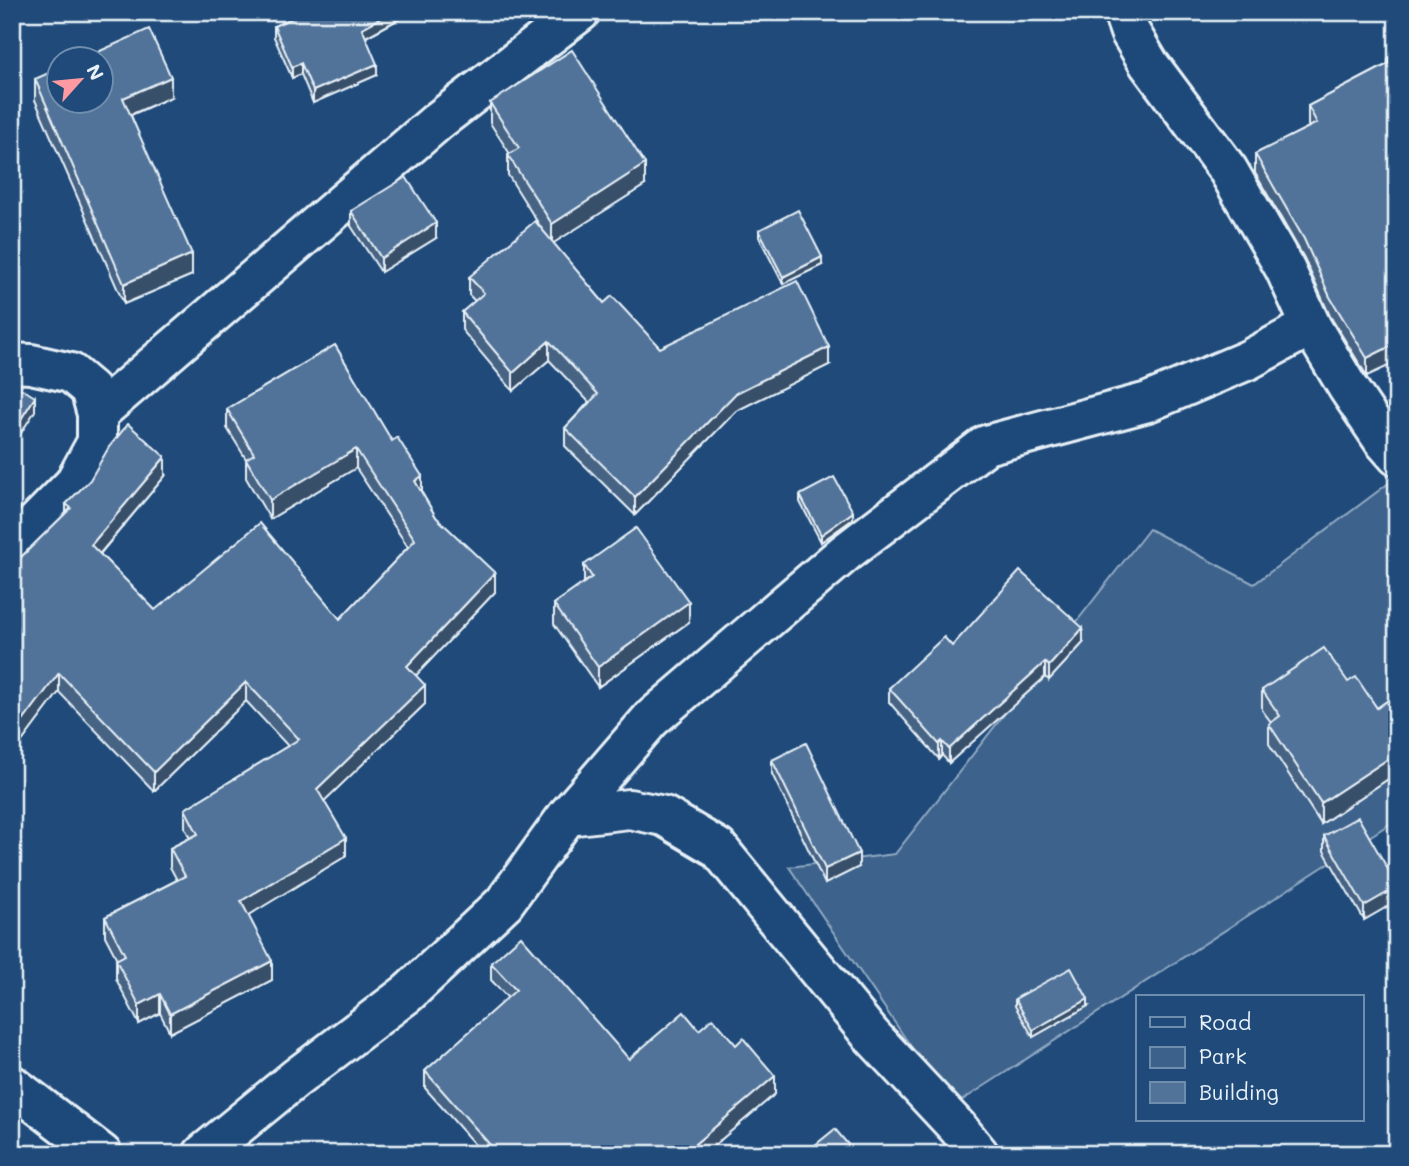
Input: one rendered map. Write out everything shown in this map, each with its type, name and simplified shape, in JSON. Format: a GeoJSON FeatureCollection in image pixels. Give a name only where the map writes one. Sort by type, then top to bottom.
{"type":"FeatureCollection","features":[{"type":"Feature","properties":{"kind":"street"},"geometry":{"type":"LineString","coordinates":[[97,414],[438,121],[580,12]]}},
{"type":"Feature","properties":{"kind":"street"},"geometry":{"type":"LineString","coordinates":[[1123,12],[1130,32],[1149,64],[1228,170],[1285,268],[1311,326],[1348,388],[1397,456]]}},
{"type":"Feature","properties":{"kind":"street"},"geometry":{"type":"LineString","coordinates":[[203,1154],[296,1078],[408,993],[504,903],[567,816],[651,719],[846,552],[986,445],[1148,402],[1248,360],[1311,326]]}},
{"type":"Feature","properties":{"kind":"street"},"geometry":{"type":"LineString","coordinates":[[12,363],[31,364],[71,373],[90,388],[97,414],[97,442],[74,484],[12,547]]}},
{"type":"Feature","properties":{"kind":"street"},"geometry":{"type":"LineString","coordinates":[[567,816],[629,809],[664,816],[718,848],[871,1035],[979,1154]]}},
{"type":"Feature","properties":{"kind":"street"},"geometry":{"type":"LineString","coordinates":[[12,1086],[102,1154]]}},
{"type":"Feature","properties":{"kind":"green space"},"geometry":{"type":"Polygon","coordinates":[[[1397,477],[1397,819],[952,1107],[789,867],[895,854],[1149,529],[1254,584],[1397,477]]]}},
{"type":"Feature","properties":{"kind":"building"},"geometry":{"type":"Polygon","coordinates":[[[306,12],[391,12],[362,28],[377,64],[313,91],[301,63],[292,67],[274,26],[306,12]]]}},
{"type":"Feature","properties":{"kind":"building"},"geometry":{"type":"Polygon","coordinates":[[[149,29],[171,77],[123,98],[192,254],[124,284],[51,116],[116,116],[116,46],[111,46],[149,29]]]}},
{"type":"Feature","properties":{"kind":"building"},"geometry":{"type":"Polygon","coordinates":[[[572,50],[645,164],[552,224],[508,155],[519,148],[490,103],[572,50]]]}},
{"type":"Feature","properties":{"kind":"building"},"geometry":{"type":"Polygon","coordinates":[[[1397,55],[1397,343],[1367,358],[1330,297],[1304,239],[1255,154],[1317,123],[1308,106],[1390,63],[1388,59],[1397,55]]]}},
{"type":"Feature","properties":{"kind":"building"},"geometry":{"type":"Polygon","coordinates":[[[46,74],[46,104],[35,79],[46,74]]]}},
{"type":"Feature","properties":{"kind":"building"},"geometry":{"type":"Polygon","coordinates":[[[406,177],[436,223],[381,258],[351,211],[406,177]]]}},
{"type":"Feature","properties":{"kind":"building"},"geometry":{"type":"Polygon","coordinates":[[[798,210],[822,257],[783,277],[759,230],[798,210]]]}},
{"type":"Feature","properties":{"kind":"building"},"geometry":{"type":"Polygon","coordinates":[[[535,221],[604,303],[612,296],[660,348],[797,281],[829,347],[736,393],[635,497],[565,428],[598,394],[549,341],[513,373],[462,312],[484,293],[469,277],[535,221]]]}},
{"type":"Feature","properties":{"kind":"building"},"geometry":{"type":"Polygon","coordinates":[[[335,345],[392,441],[397,437],[422,476],[415,481],[436,517],[495,573],[407,666],[425,685],[317,789],[346,838],[241,901],[272,961],[170,1014],[160,994],[139,1005],[116,960],[125,955],[105,917],[185,876],[170,848],[198,834],[185,809],[299,739],[246,682],[154,772],[59,673],[14,733],[12,732],[12,566],[71,508],[66,504],[90,480],[109,447],[128,424],[165,457],[91,545],[155,610],[260,523],[340,619],[415,540],[356,449],[270,500],[246,459],[254,454],[227,409],[335,345]]]}},
{"type":"Feature","properties":{"kind":"building"},"geometry":{"type":"Polygon","coordinates":[[[12,383],[35,397],[12,433],[12,383]]]}},
{"type":"Feature","properties":{"kind":"building"},"geometry":{"type":"Polygon","coordinates":[[[834,477],[853,512],[821,535],[800,495],[834,477]]]}},
{"type":"Feature","properties":{"kind":"building"},"geometry":{"type":"Polygon","coordinates":[[[636,528],[689,602],[598,667],[554,604],[592,577],[584,565],[636,528]]]}},
{"type":"Feature","properties":{"kind":"building"},"geometry":{"type":"Polygon","coordinates":[[[1020,571],[1083,628],[1049,666],[1045,662],[949,749],[942,741],[939,744],[889,688],[944,637],[952,646],[1020,571]]]}},
{"type":"Feature","properties":{"kind":"building"},"geometry":{"type":"Polygon","coordinates":[[[1324,648],[1348,682],[1356,677],[1377,708],[1397,694],[1397,753],[1321,803],[1269,724],[1280,716],[1262,690],[1324,648]]]}},
{"type":"Feature","properties":{"kind":"building"},"geometry":{"type":"Polygon","coordinates":[[[806,743],[859,853],[825,869],[772,760],[806,743]]]}},
{"type":"Feature","properties":{"kind":"building"},"geometry":{"type":"Polygon","coordinates":[[[1358,817],[1397,885],[1364,906],[1324,836],[1358,817]]]}},
{"type":"Feature","properties":{"kind":"building"},"geometry":{"type":"Polygon","coordinates":[[[521,936],[629,1059],[684,1012],[699,1030],[713,1018],[736,1045],[743,1038],[775,1076],[695,1144],[703,1154],[498,1154],[425,1071],[516,990],[491,963],[521,936]]]}},
{"type":"Feature","properties":{"kind":"building"},"geometry":{"type":"Polygon","coordinates":[[[1071,968],[1088,999],[1033,1030],[1015,999],[1071,968]]]}},
{"type":"Feature","properties":{"kind":"building"},"geometry":{"type":"Polygon","coordinates":[[[835,1129],[856,1154],[804,1154],[835,1129]]]}}]}
